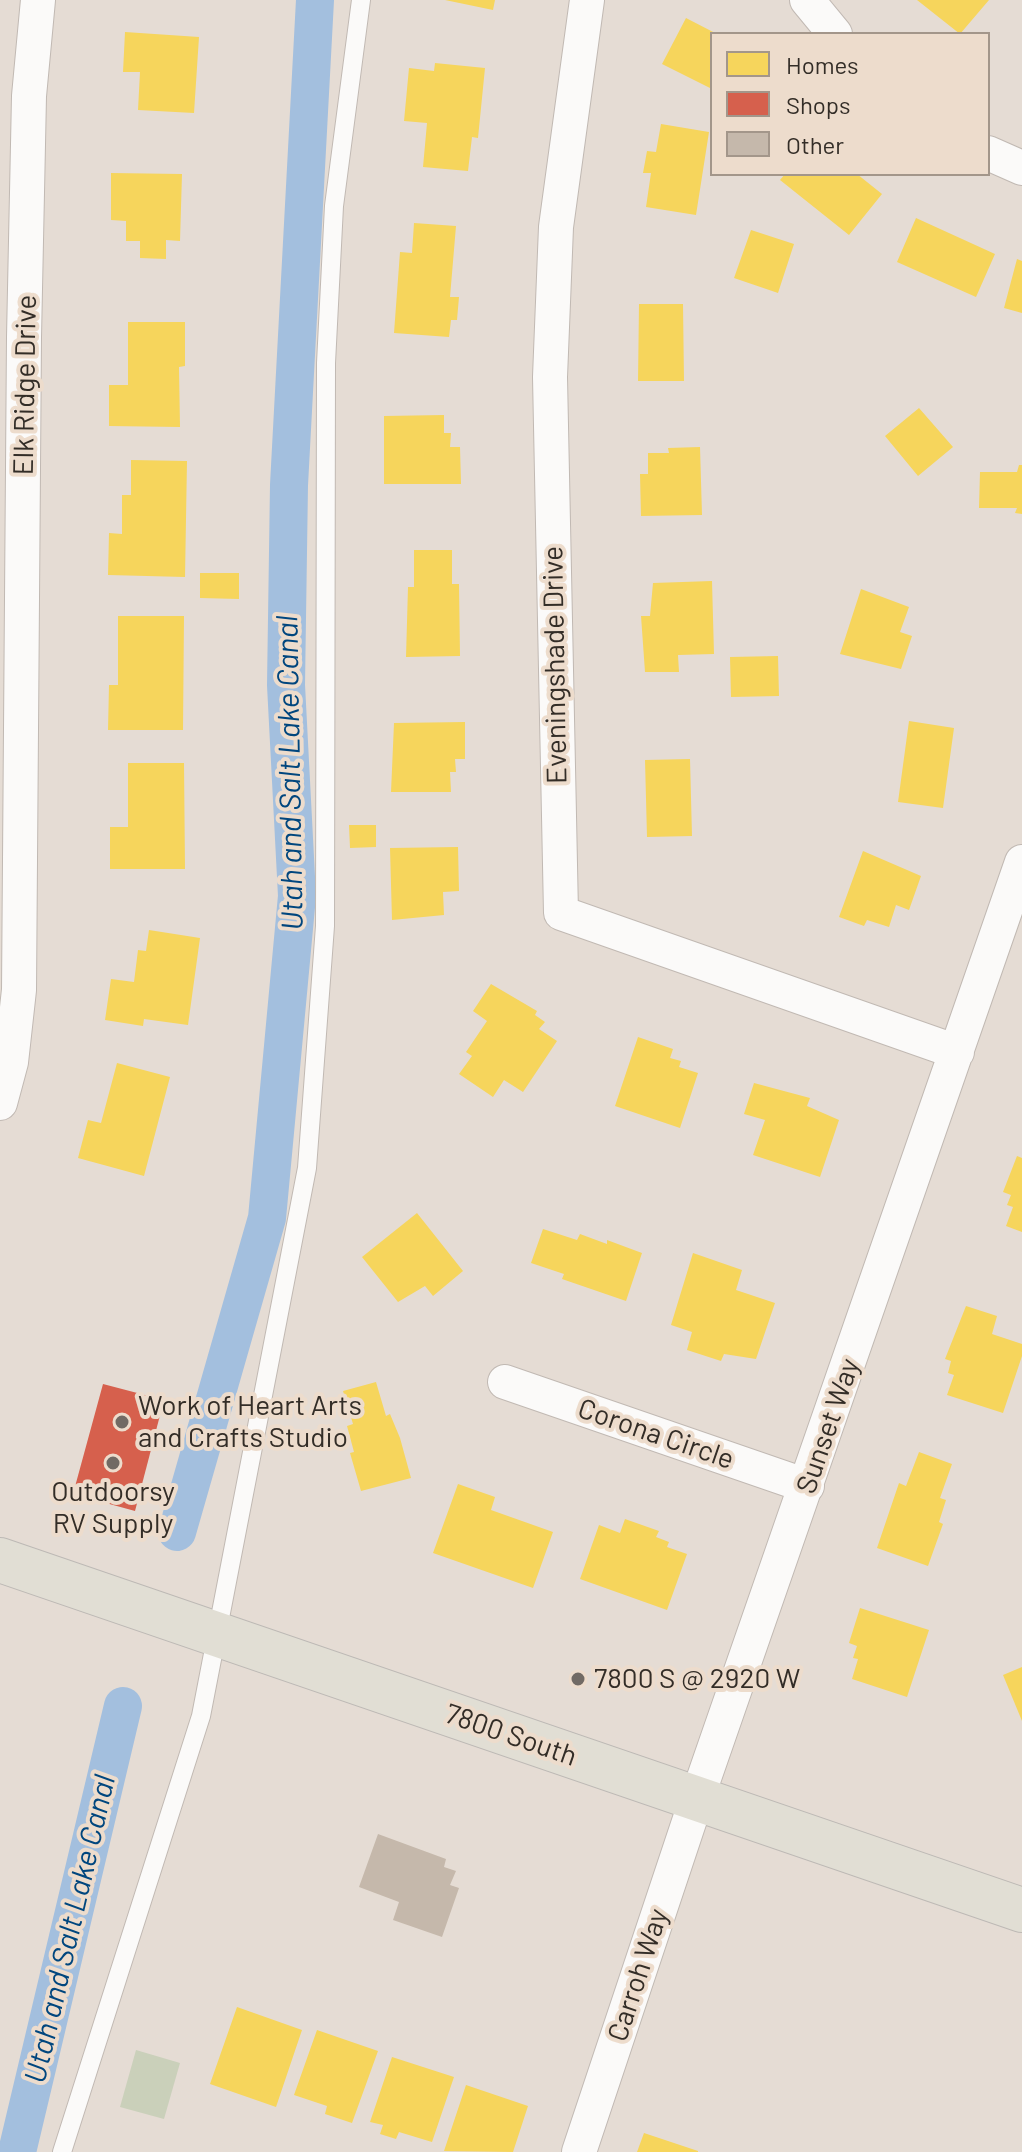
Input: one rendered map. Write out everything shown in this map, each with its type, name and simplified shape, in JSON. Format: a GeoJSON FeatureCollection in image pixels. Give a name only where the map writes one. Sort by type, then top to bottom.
{"type":"FeatureCollection","features":[{"type":"Feature","properties":{"kind":"main road","name":"7800 South"},"geometry":{"type":"LineString","coordinates":[[0,1560],[1022,1910]]}},
{"type":"Feature","properties":{"kind":"street","name":"Elk Ridge Drive"},"geometry":{"type":"LineString","coordinates":[[0,1103],[11,1062],[19,990],[11,817],[12,336],[38,0]]}},
{"type":"Feature","properties":{"kind":"street","name":"Eveningshade Drive"},"geometry":{"type":"LineString","coordinates":[[587,0],[556,227],[550,377],[561,913],[957,1052]]}},
{"type":"Feature","properties":{"kind":"street"},"geometry":{"type":"LineString","coordinates":[[807,0],[833,32]]}},
{"type":"Feature","properties":{"kind":"street"},"geometry":{"type":"LineString","coordinates":[[990,154],[1022,168]]}},
{"type":"Feature","properties":{"kind":"street","name":"Sunset Way"},"geometry":{"type":"LineString","coordinates":[[697,1798],[1022,862]]}},
{"type":"Feature","properties":{"kind":"street","name":"Corona Circle"},"geometry":{"type":"LineString","coordinates":[[505,1382],[807,1486]]}},
{"type":"Feature","properties":{"kind":"street","name":"Carroh Way"},"geometry":{"type":"LineString","coordinates":[[579,2152],[697,1798]]}},
{"type":"Feature","properties":{"kind":"lane"},"geometry":{"type":"LineString","coordinates":[[62,2152],[201,1716],[307,1168],[325,926],[326,363],[334,206],[361,0]]}},
{"type":"Feature","properties":{"kind":"green space"},"geometry":{"type":"Polygon","coordinates":[[[136,2050],[180,2063],[164,2119],[120,2107],[136,2050]]]}},
{"type":"Feature","properties":{"kind":"building: Homes"},"geometry":{"type":"Polygon","coordinates":[[[445,0],[495,0],[493,10],[445,0]]]}},
{"type":"Feature","properties":{"kind":"building: Homes"},"geometry":{"type":"Polygon","coordinates":[[[917,0],[989,0],[962,32],[957,32],[917,0]]]}},
{"type":"Feature","properties":{"kind":"building: Homes"},"geometry":{"type":"Polygon","coordinates":[[[686,18],[713,32],[710,32],[710,88],[662,64],[686,18]]]}},
{"type":"Feature","properties":{"kind":"building: Homes"},"geometry":{"type":"Polygon","coordinates":[[[125,32],[199,37],[194,113],[138,110],[140,72],[123,72],[125,32]]]}},
{"type":"Feature","properties":{"kind":"building: Homes"},"geometry":{"type":"Polygon","coordinates":[[[435,63],[485,68],[478,138],[472,137],[468,171],[423,167],[427,123],[404,121],[409,68],[434,71],[435,63]]]}},
{"type":"Feature","properties":{"kind":"building: Homes"},"geometry":{"type":"Polygon","coordinates":[[[661,124],[709,132],[696,215],[646,207],[651,173],[643,173],[647,151],[656,152],[661,124]]]}},
{"type":"Feature","properties":{"kind":"building: Homes"},"geometry":{"type":"Polygon","coordinates":[[[111,173],[182,174],[180,241],[166,240],[166,259],[140,258],[140,241],[126,241],[126,221],[111,220],[111,173]]]}},
{"type":"Feature","properties":{"kind":"building: Homes"},"geometry":{"type":"Polygon","coordinates":[[[783,176],[860,176],[882,194],[849,235],[780,180],[783,176]]]}},
{"type":"Feature","properties":{"kind":"building: Homes"},"geometry":{"type":"Polygon","coordinates":[[[916,218],[995,254],[976,297],[897,262],[916,218]]]}},
{"type":"Feature","properties":{"kind":"building: Homes"},"geometry":{"type":"Polygon","coordinates":[[[414,223],[456,226],[450,297],[459,297],[457,320],[451,320],[449,337],[394,333],[400,252],[412,253],[414,223]]]}},
{"type":"Feature","properties":{"kind":"building: Homes"},"geometry":{"type":"Polygon","coordinates":[[[751,230],[794,244],[778,293],[734,278],[751,230]]]}},
{"type":"Feature","properties":{"kind":"building: Homes"},"geometry":{"type":"Polygon","coordinates":[[[1017,259],[1022,261],[1022,313],[1004,308],[1017,259]]]}},
{"type":"Feature","properties":{"kind":"building: Homes"},"geometry":{"type":"Polygon","coordinates":[[[639,304],[683,304],[684,381],[638,381],[639,304]]]}},
{"type":"Feature","properties":{"kind":"building: Homes"},"geometry":{"type":"Polygon","coordinates":[[[128,322],[185,322],[185,366],[179,367],[180,427],[109,426],[109,385],[128,385],[128,322]]]}},
{"type":"Feature","properties":{"kind":"building: Homes"},"geometry":{"type":"Polygon","coordinates":[[[919,408],[953,447],[918,476],[885,436],[919,408]]]}},
{"type":"Feature","properties":{"kind":"building: Homes"},"geometry":{"type":"Polygon","coordinates":[[[444,415],[444,433],[451,433],[450,447],[460,447],[461,484],[384,484],[384,416],[444,415]]]}},
{"type":"Feature","properties":{"kind":"building: Homes"},"geometry":{"type":"Polygon","coordinates":[[[700,447],[702,515],[641,516],[640,474],[648,474],[648,453],[669,453],[668,448],[700,447]]]}},
{"type":"Feature","properties":{"kind":"building: Homes"},"geometry":{"type":"Polygon","coordinates":[[[131,460],[187,461],[185,577],[108,575],[109,533],[122,534],[122,495],[131,495],[131,460]]]}},
{"type":"Feature","properties":{"kind":"building: Homes"},"geometry":{"type":"Polygon","coordinates":[[[1019,465],[1022,465],[1022,514],[1015,513],[1017,508],[979,508],[980,472],[1017,472],[1019,465]]]}},
{"type":"Feature","properties":{"kind":"building: Homes"},"geometry":{"type":"Polygon","coordinates":[[[414,550],[452,550],[452,584],[459,584],[460,656],[406,657],[408,587],[414,587],[414,550]]]}},
{"type":"Feature","properties":{"kind":"building: Homes"},"geometry":{"type":"Polygon","coordinates":[[[200,573],[239,573],[239,599],[200,598],[200,573]]]}},
{"type":"Feature","properties":{"kind":"building: Homes"},"geometry":{"type":"Polygon","coordinates":[[[712,581],[714,654],[678,655],[679,672],[645,672],[641,616],[650,616],[653,583],[712,581]]]}},
{"type":"Feature","properties":{"kind":"building: Homes"},"geometry":{"type":"Polygon","coordinates":[[[861,589],[909,607],[900,632],[912,636],[901,669],[840,654],[861,589]]]}},
{"type":"Feature","properties":{"kind":"building: Homes"},"geometry":{"type":"Polygon","coordinates":[[[118,616],[184,616],[183,730],[108,730],[109,685],[118,685],[118,616]]]}},
{"type":"Feature","properties":{"kind":"building: Homes"},"geometry":{"type":"Polygon","coordinates":[[[778,656],[779,696],[731,697],[730,657],[778,656]]]}},
{"type":"Feature","properties":{"kind":"building: Homes"},"geometry":{"type":"Polygon","coordinates":[[[909,721],[954,728],[943,808],[898,802],[909,721]]]}},
{"type":"Feature","properties":{"kind":"building: Homes"},"geometry":{"type":"Polygon","coordinates":[[[465,722],[465,759],[455,759],[456,772],[450,772],[451,792],[391,792],[394,723],[465,722]]]}},
{"type":"Feature","properties":{"kind":"building: Homes"},"geometry":{"type":"Polygon","coordinates":[[[690,759],[692,836],[647,837],[645,760],[690,759]]]}},
{"type":"Feature","properties":{"kind":"building: Homes"},"geometry":{"type":"Polygon","coordinates":[[[128,763],[184,763],[185,869],[110,869],[110,827],[128,827],[128,763]]]}},
{"type":"Feature","properties":{"kind":"building: Homes"},"geometry":{"type":"Polygon","coordinates":[[[349,825],[376,825],[376,847],[350,848],[349,825]]]}},
{"type":"Feature","properties":{"kind":"building: Homes"},"geometry":{"type":"Polygon","coordinates":[[[458,847],[459,891],[443,892],[444,915],[392,920],[390,848],[458,847]]]}},
{"type":"Feature","properties":{"kind":"building: Homes"},"geometry":{"type":"Polygon","coordinates":[[[863,851],[921,876],[909,910],[896,905],[889,927],[867,920],[864,926],[839,917],[863,851]]]}},
{"type":"Feature","properties":{"kind":"building: Homes"},"geometry":{"type":"Polygon","coordinates":[[[149,930],[200,938],[188,1025],[144,1019],[143,1026],[105,1020],[111,979],[134,982],[138,950],[146,951],[149,930]]]}},
{"type":"Feature","properties":{"kind":"building: Homes"},"geometry":{"type":"Polygon","coordinates":[[[491,984],[537,1011],[535,1015],[545,1022],[539,1029],[557,1041],[523,1092],[504,1080],[493,1097],[459,1074],[472,1056],[466,1052],[487,1021],[473,1011],[491,984]]]}},
{"type":"Feature","properties":{"kind":"building: Homes"},"geometry":{"type":"Polygon","coordinates":[[[638,1037],[673,1049],[670,1058],[681,1061],[679,1067],[698,1073],[680,1128],[615,1106],[638,1037]]]}},
{"type":"Feature","properties":{"kind":"building: Homes"},"geometry":{"type":"Polygon","coordinates":[[[117,1063],[170,1077],[144,1176],[78,1158],[88,1120],[101,1123],[117,1063]]]}},
{"type":"Feature","properties":{"kind":"building: Homes"},"geometry":{"type":"Polygon","coordinates":[[[754,1083],[810,1098],[807,1106],[839,1120],[820,1177],[753,1155],[765,1120],[744,1114],[754,1083]]]}},
{"type":"Feature","properties":{"kind":"building: Homes"},"geometry":{"type":"Polygon","coordinates":[[[1017,1156],[1022,1158],[1022,1232],[1006,1226],[1013,1207],[1007,1205],[1011,1195],[1003,1192],[1017,1156]]]}},
{"type":"Feature","properties":{"kind":"building: Homes"},"geometry":{"type":"Polygon","coordinates":[[[417,1213],[463,1271],[433,1296],[425,1286],[398,1302],[362,1257],[417,1213]]]}},
{"type":"Feature","properties":{"kind":"building: Homes"},"geometry":{"type":"Polygon","coordinates":[[[543,1229],[577,1240],[580,1234],[607,1244],[607,1240],[642,1253],[626,1301],[562,1279],[564,1274],[531,1263],[543,1229]]]}},
{"type":"Feature","properties":{"kind":"building: Homes"},"geometry":{"type":"Polygon","coordinates":[[[693,1253],[742,1270],[736,1290],[775,1303],[756,1359],[724,1354],[721,1361],[687,1350],[692,1332],[671,1325],[693,1253]]]}},
{"type":"Feature","properties":{"kind":"building: Homes"},"geometry":{"type":"Polygon","coordinates":[[[966,1306],[997,1316],[992,1334],[1022,1344],[1022,1356],[1003,1413],[947,1395],[954,1375],[948,1373],[951,1361],[945,1359],[966,1306]]]}},
{"type":"Feature","properties":{"kind":"building: Homes"},"geometry":{"type":"Polygon","coordinates":[[[376,1382],[386,1416],[390,1414],[400,1438],[411,1478],[361,1491],[350,1453],[354,1452],[347,1426],[353,1424],[343,1391],[376,1382]]]}},
{"type":"Feature","properties":{"kind":"building: Homes"},"geometry":{"type":"Polygon","coordinates":[[[919,1452],[952,1464],[940,1498],[946,1500],[939,1522],[943,1524],[928,1566],[877,1548],[899,1483],[906,1486],[919,1452]]]}},
{"type":"Feature","properties":{"kind":"building: Homes"},"geometry":{"type":"Polygon","coordinates":[[[458,1484],[495,1497],[491,1510],[553,1532],[533,1588],[433,1553],[458,1484]]]}},
{"type":"Feature","properties":{"kind":"building: Homes"},"geometry":{"type":"Polygon","coordinates":[[[625,1519],[659,1531],[656,1537],[669,1542],[667,1547],[687,1554],[667,1610],[580,1579],[599,1525],[620,1533],[625,1519]]]}},
{"type":"Feature","properties":{"kind":"building: Homes"},"geometry":{"type":"Polygon","coordinates":[[[860,1608],[929,1630],[907,1697],[852,1679],[858,1659],[853,1658],[857,1646],[849,1643],[860,1608]]]}},
{"type":"Feature","properties":{"kind":"building: Homes"},"geometry":{"type":"Polygon","coordinates":[[[1022,1667],[1022,1721],[1003,1675],[1022,1667]]]}},
{"type":"Feature","properties":{"kind":"building: Homes"},"geometry":{"type":"Polygon","coordinates":[[[237,2007],[302,2030],[276,2107],[210,2084],[237,2007]]]}},
{"type":"Feature","properties":{"kind":"building: Homes"},"geometry":{"type":"Polygon","coordinates":[[[317,2030],[378,2051],[352,2123],[325,2114],[327,2106],[294,2095],[317,2030]]]}},
{"type":"Feature","properties":{"kind":"building: Homes"},"geometry":{"type":"Polygon","coordinates":[[[392,2057],[454,2077],[432,2142],[399,2132],[396,2139],[380,2134],[383,2125],[370,2122],[392,2057]]]}},
{"type":"Feature","properties":{"kind":"building: Homes"},"geometry":{"type":"Polygon","coordinates":[[[466,2085],[528,2106],[513,2152],[444,2151],[466,2085]]]}},
{"type":"Feature","properties":{"kind":"building: Homes"},"geometry":{"type":"Polygon","coordinates":[[[644,2133],[698,2151],[698,2152],[637,2152],[644,2133]]]}},
{"type":"Feature","properties":{"kind":"building: Shops"},"geometry":{"type":"Polygon","coordinates":[[[103,1384],[164,1400],[135,1511],[73,1494],[103,1384]]]}},
{"type":"Feature","properties":{"kind":"building: Other"},"geometry":{"type":"Polygon","coordinates":[[[378,1834],[446,1859],[444,1867],[456,1871],[450,1885],[459,1888],[442,1937],[393,1920],[399,1902],[359,1887],[378,1834]]]}},
{"type":"Feature","properties":{"kind":"waterway","name":"Utah and Salt Lake Canal"},"geometry":{"type":"LineString","coordinates":[[177,1532],[267,1218],[297,896],[286,685],[289,485],[315,0]]}},
{"type":"Feature","properties":{"kind":"waterway","name":"Utah and Salt Lake Canal"},"geometry":{"type":"LineString","coordinates":[[17,2152],[123,1706]]}},
{"type":"Feature","properties":{"kind":"place","name":"Work of Heart Arts and Crafts Studio"},"geometry":{"type":"Point","coordinates":[122,1422]}},
{"type":"Feature","properties":{"kind":"place","name":"Outdoorsy RV Supply"},"geometry":{"type":"Point","coordinates":[113,1463]}},
{"type":"Feature","properties":{"kind":"place","name":"7800 S @ 2920 W"},"geometry":{"type":"Point","coordinates":[578,1679]}}]}
